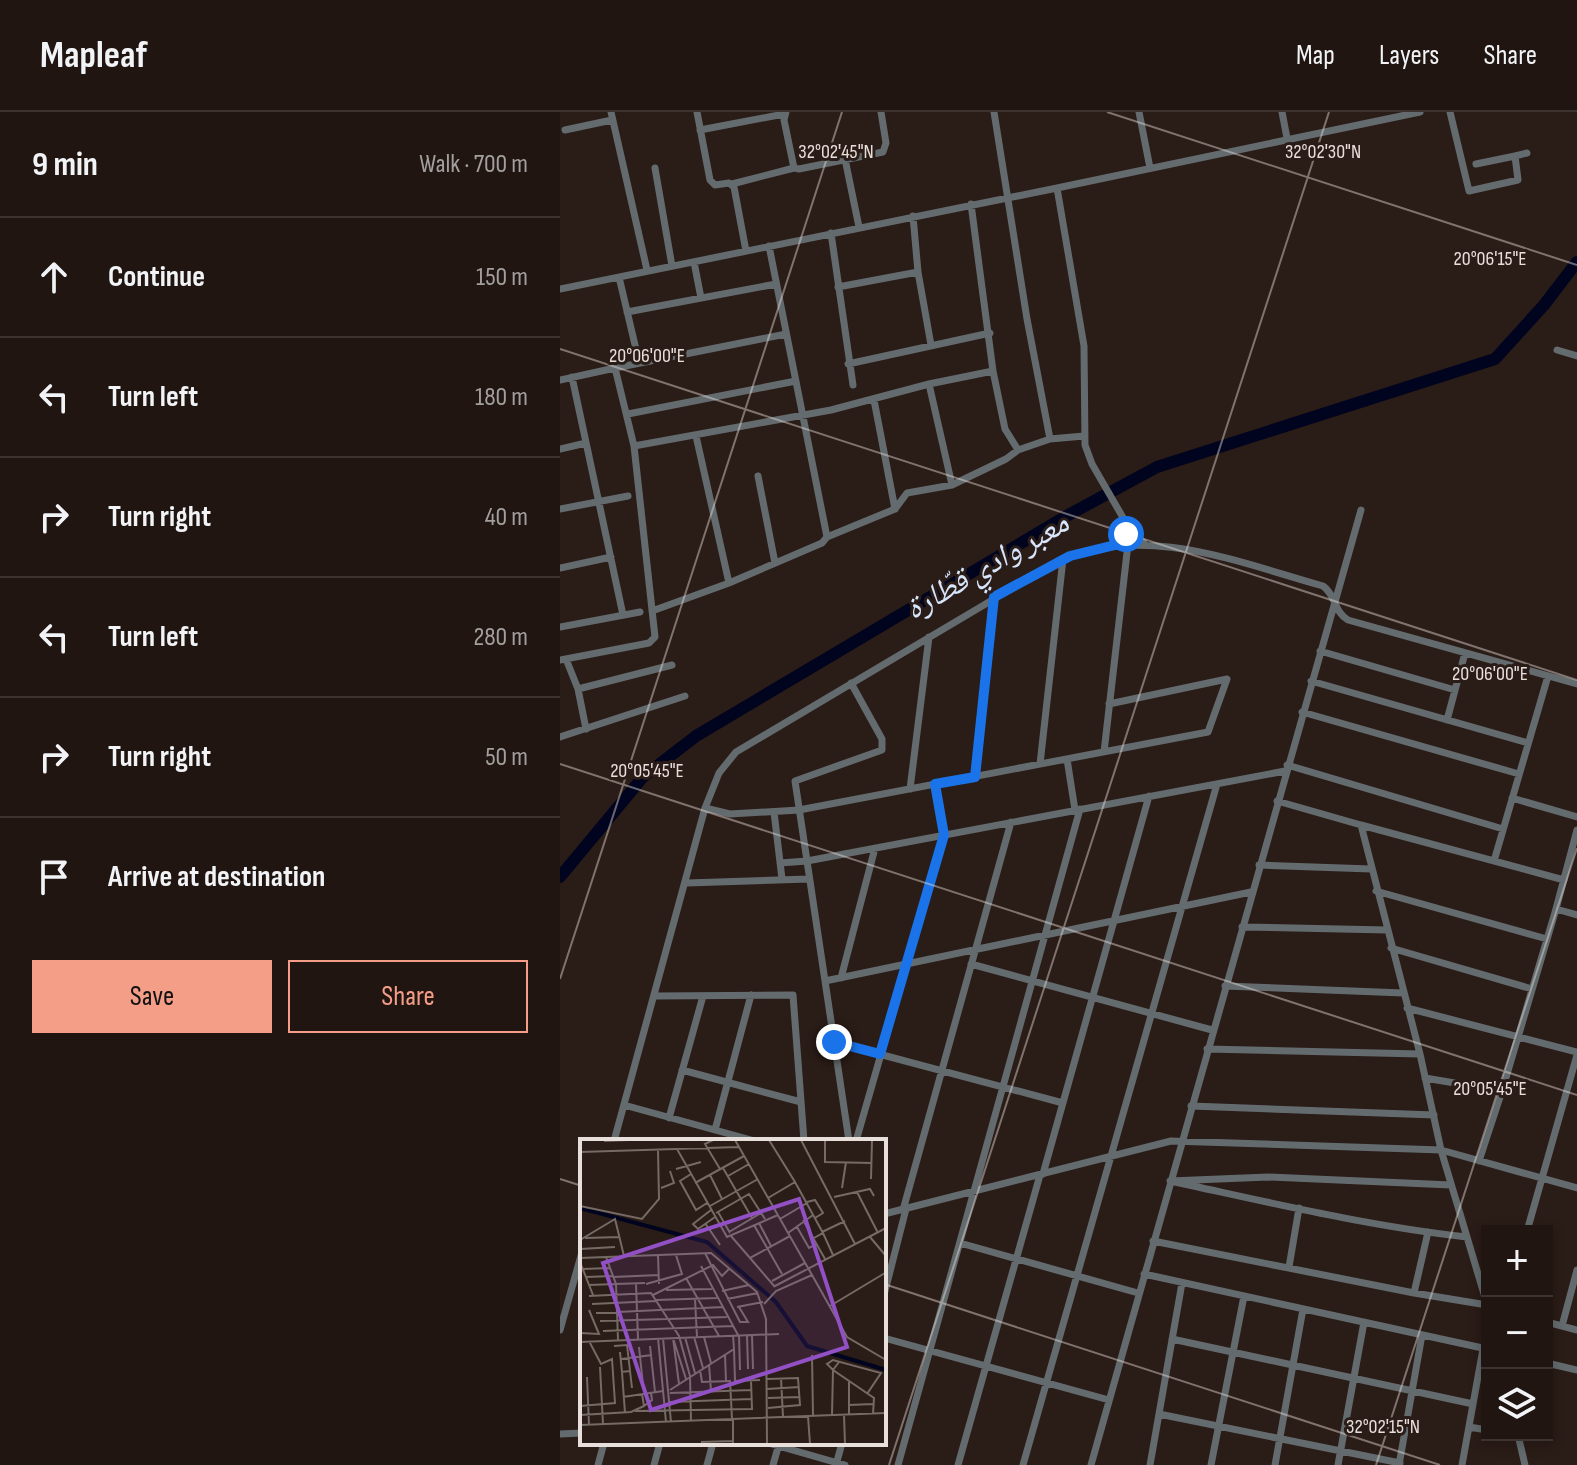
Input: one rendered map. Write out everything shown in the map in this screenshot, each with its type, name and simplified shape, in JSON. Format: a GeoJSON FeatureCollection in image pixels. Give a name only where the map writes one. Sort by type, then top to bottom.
{"type":"FeatureCollection","features":[{"type":"Feature","properties":{"kind":"street"},"geometry":{"type":"LineString","coordinates":[[697,112],[712,184],[732,184],[794,168],[883,152],[886,148],[881,112]]}},
{"type":"Feature","properties":{"kind":"street"},"geometry":{"type":"LineString","coordinates":[[994,112],[1027,319],[1050,439]]}},
{"type":"Feature","properties":{"kind":"street"},"geometry":{"type":"LineString","coordinates":[[1139,112],[1150,168]]}},
{"type":"Feature","properties":{"kind":"street"},"geometry":{"type":"LineString","coordinates":[[1282,112],[1287,138]]}},
{"type":"Feature","properties":{"kind":"street"},"geometry":{"type":"LineString","coordinates":[[560,289],[1420,112]]}},
{"type":"Feature","properties":{"kind":"street"},"geometry":{"type":"LineString","coordinates":[[1450,112],[1469,191],[1518,180],[1515,156]]}},
{"type":"Feature","properties":{"kind":"street"},"geometry":{"type":"LineString","coordinates":[[700,130],[785,113],[794,168]]}},
{"type":"Feature","properties":{"kind":"street"},"geometry":{"type":"LineString","coordinates":[[565,130],[612,116],[647,270]]}},
{"type":"Feature","properties":{"kind":"street"},"geometry":{"type":"LineString","coordinates":[[1476,164],[1527,153]]}},
{"type":"Feature","properties":{"kind":"street"},"geometry":{"type":"LineString","coordinates":[[845,159],[859,227]]}},
{"type":"Feature","properties":{"kind":"street"},"geometry":{"type":"LineString","coordinates":[[655,168],[672,266]]}},
{"type":"Feature","properties":{"kind":"street"},"geometry":{"type":"LineString","coordinates":[[732,184],[746,251]]}},
{"type":"Feature","properties":{"kind":"street"},"geometry":{"type":"LineString","coordinates":[[1057,188],[1084,346],[1084,436],[1092,464],[1129,528],[1144,543]]}},
{"type":"Feature","properties":{"kind":"street"},"geometry":{"type":"LineString","coordinates":[[971,204],[993,371],[1005,429],[1018,450]]}},
{"type":"Feature","properties":{"kind":"street"},"geometry":{"type":"LineString","coordinates":[[913,216],[918,272],[931,345]]}},
{"type":"Feature","properties":{"kind":"street"},"geometry":{"type":"LineString","coordinates":[[831,233],[853,385]]}},
{"type":"Feature","properties":{"kind":"street"},"geometry":{"type":"LineString","coordinates":[[769,246],[827,537]]}},
{"type":"Feature","properties":{"kind":"street"},"geometry":{"type":"LineString","coordinates":[[694,262],[701,298]]}},
{"type":"Feature","properties":{"kind":"street"},"geometry":{"type":"LineString","coordinates":[[838,287],[918,272]]}},
{"type":"Feature","properties":{"kind":"street"},"geometry":{"type":"LineString","coordinates":[[619,277],[639,362]]}},
{"type":"Feature","properties":{"kind":"street"},"geometry":{"type":"LineString","coordinates":[[627,312],[776,284]]}},
{"type":"Feature","properties":{"kind":"street"},"geometry":{"type":"LineString","coordinates":[[848,364],[990,333]]}},
{"type":"Feature","properties":{"kind":"street"},"geometry":{"type":"LineString","coordinates":[[560,380],[786,334]]}},
{"type":"Feature","properties":{"kind":"street"},"geometry":{"type":"LineString","coordinates":[[1557,350],[1577,356]]}},
{"type":"Feature","properties":{"kind":"street"},"geometry":{"type":"LineString","coordinates":[[586,729],[578,689],[563,660],[652,641],[655,637],[634,446],[615,368]]}},
{"type":"Feature","properties":{"kind":"street"},"geometry":{"type":"LineString","coordinates":[[634,446],[802,416],[993,371]]}},
{"type":"Feature","properties":{"kind":"street"},"geometry":{"type":"LineString","coordinates":[[572,377],[623,615]]}},
{"type":"Feature","properties":{"kind":"street"},"geometry":{"type":"LineString","coordinates":[[628,414],[796,381]]}},
{"type":"Feature","properties":{"kind":"street"},"geometry":{"type":"LineString","coordinates":[[929,384],[952,485]]}},
{"type":"Feature","properties":{"kind":"street"},"geometry":{"type":"LineString","coordinates":[[874,400],[895,509]]}},
{"type":"Feature","properties":{"kind":"street"},"geometry":{"type":"LineString","coordinates":[[696,436],[729,583]]}},
{"type":"Feature","properties":{"kind":"street"},"geometry":{"type":"LineString","coordinates":[[652,611],[729,583],[822,543],[827,537],[895,509],[907,493],[952,485],[1018,450],[1050,439],[1084,436]]}},
{"type":"Feature","properties":{"kind":"street"},"geometry":{"type":"LineString","coordinates":[[560,449],[586,443]]}},
{"type":"Feature","properties":{"kind":"street"},"geometry":{"type":"LineString","coordinates":[[758,476],[775,563]]}},
{"type":"Feature","properties":{"kind":"street"},"geometry":{"type":"LineString","coordinates":[[560,509],[628,496]]}},
{"type":"Feature","properties":{"kind":"street"},"geometry":{"type":"LineString","coordinates":[[1091,1465],[1361,510]]}},
{"type":"Feature","properties":{"kind":"street"},"geometry":{"type":"LineString","coordinates":[[1104,752],[1123,544],[1129,528]]}},
{"type":"Feature","properties":{"kind":"street"},"geometry":{"type":"LineString","coordinates":[[615,1139],[687,883],[705,808],[719,773],[736,752],[1063,559],[1123,544],[1144,543],[1238,562],[1323,586],[1329,590],[1340,614],[1348,620],[1577,684]]}},
{"type":"Feature","properties":{"kind":"street"},"geometry":{"type":"LineString","coordinates":[[560,568],[611,557]]}},
{"type":"Feature","properties":{"kind":"street"},"geometry":{"type":"LineString","coordinates":[[1040,764],[1063,559]]}},
{"type":"Feature","properties":{"kind":"street"},"geometry":{"type":"LineString","coordinates":[[975,777],[994,597]]}},
{"type":"Feature","properties":{"kind":"street"},"geometry":{"type":"LineString","coordinates":[[560,627],[640,612]]}},
{"type":"Feature","properties":{"kind":"street"},"geometry":{"type":"LineString","coordinates":[[910,789],[929,637]]}},
{"type":"Feature","properties":{"kind":"street"},"geometry":{"type":"LineString","coordinates":[[1320,651],[1455,690]]}},
{"type":"Feature","properties":{"kind":"street"},"geometry":{"type":"LineString","coordinates":[[1447,720],[1465,653]]}},
{"type":"Feature","properties":{"kind":"street"},"geometry":{"type":"LineString","coordinates":[[578,689],[672,665]]}},
{"type":"Feature","properties":{"kind":"street"},"geometry":{"type":"LineString","coordinates":[[1494,861],[1548,676]]}},
{"type":"Feature","properties":{"kind":"street"},"geometry":{"type":"LineString","coordinates":[[705,808],[730,814],[799,810],[1208,732],[1227,679],[1109,704]]}},
{"type":"Feature","properties":{"kind":"street"},"geometry":{"type":"LineString","coordinates":[[1311,681],[1528,743]]}},
{"type":"Feature","properties":{"kind":"street"},"geometry":{"type":"LineString","coordinates":[[849,1139],[795,781],[882,750],[882,739],[851,683]]}},
{"type":"Feature","properties":{"kind":"street"},"geometry":{"type":"LineString","coordinates":[[560,737],[685,696]]}},
{"type":"Feature","properties":{"kind":"street"},"geometry":{"type":"LineString","coordinates":[[1302,712],[1519,774]]}},
{"type":"Feature","properties":{"kind":"street"},"geometry":{"type":"LineString","coordinates":[[898,1465],[1078,809],[1067,759]]}},
{"type":"Feature","properties":{"kind":"street"},"geometry":{"type":"LineString","coordinates":[[780,863],[807,861],[1217,784],[1286,768],[1503,829]]}},
{"type":"Feature","properties":{"kind":"street"},"geometry":{"type":"LineString","coordinates":[[857,1139],[944,835],[935,784]]}},
{"type":"Feature","properties":{"kind":"street"},"geometry":{"type":"LineString","coordinates":[[1023,1465],[1217,784]]}},
{"type":"Feature","properties":{"kind":"street"},"geometry":{"type":"LineString","coordinates":[[958,1465],[1149,796]]}},
{"type":"Feature","properties":{"kind":"street"},"geometry":{"type":"LineString","coordinates":[[1512,798],[1577,817]]}},
{"type":"Feature","properties":{"kind":"street"},"geometry":{"type":"LineString","coordinates":[[1277,801],[1564,880]]}},
{"type":"Feature","properties":{"kind":"street"},"geometry":{"type":"LineString","coordinates":[[774,812],[782,879]]}},
{"type":"Feature","properties":{"kind":"street"},"geometry":{"type":"LineString","coordinates":[[886,1286],[904,1209],[1011,822]]}},
{"type":"Feature","properties":{"kind":"street"},"geometry":{"type":"LineString","coordinates":[[1361,825],[1420,1054],[1441,1150],[1485,1297]]}},
{"type":"Feature","properties":{"kind":"street"},"geometry":{"type":"LineString","coordinates":[[1479,1161],[1577,830]]}},
{"type":"Feature","properties":{"kind":"street"},"geometry":{"type":"LineString","coordinates":[[841,978],[875,848]]}},
{"type":"Feature","properties":{"kind":"street"},"geometry":{"type":"LineString","coordinates":[[1259,865],[1371,869]]}},
{"type":"Feature","properties":{"kind":"street"},"geometry":{"type":"LineString","coordinates":[[687,883],[809,879]]}},
{"type":"Feature","properties":{"kind":"street"},"geometry":{"type":"LineString","coordinates":[[1376,891],[1547,939]]}},
{"type":"Feature","properties":{"kind":"street"},"geometry":{"type":"LineString","coordinates":[[825,981],[1251,892]]}},
{"type":"Feature","properties":{"kind":"street"},"geometry":{"type":"LineString","coordinates":[[1556,909],[1577,915]]}},
{"type":"Feature","properties":{"kind":"street"},"geometry":{"type":"LineString","coordinates":[[1242,927],[1387,930]]}},
{"type":"Feature","properties":{"kind":"street"},"geometry":{"type":"LineString","coordinates":[[1391,948],[1532,989]]}},
{"type":"Feature","properties":{"kind":"street"},"geometry":{"type":"LineString","coordinates":[[971,964],[1212,1030]]}},
{"type":"Feature","properties":{"kind":"street"},"geometry":{"type":"LineString","coordinates":[[1225,986],[1403,993]]}},
{"type":"Feature","properties":{"kind":"street"},"geometry":{"type":"LineString","coordinates":[[715,1130],[751,995]]}},
{"type":"Feature","properties":{"kind":"street"},"geometry":{"type":"LineString","coordinates":[[655,996],[793,995],[804,1139]]}},
{"type":"Feature","properties":{"kind":"street"},"geometry":{"type":"LineString","coordinates":[[669,1118],[703,996]]}},
{"type":"Feature","properties":{"kind":"street"},"geometry":{"type":"LineString","coordinates":[[1407,1008],[1577,1053],[1529,1225]]}},
{"type":"Feature","properties":{"kind":"street"},"geometry":{"type":"LineString","coordinates":[[834,1042],[1063,1103]]}},
{"type":"Feature","properties":{"kind":"street"},"geometry":{"type":"LineString","coordinates":[[1207,1049],[1420,1054]]}},
{"type":"Feature","properties":{"kind":"street"},"geometry":{"type":"LineString","coordinates":[[682,1070],[801,1102]]}},
{"type":"Feature","properties":{"kind":"street"},"geometry":{"type":"LineString","coordinates":[[1425,1078],[1502,1091]]}},
{"type":"Feature","properties":{"kind":"street"},"geometry":{"type":"LineString","coordinates":[[1566,1093],[1577,1096]]}},
{"type":"Feature","properties":{"kind":"street"},"geometry":{"type":"LineString","coordinates":[[624,1105],[746,1139]]}},
{"type":"Feature","properties":{"kind":"street"},"geometry":{"type":"LineString","coordinates":[[1191,1106],[1434,1115]]}},
{"type":"Feature","properties":{"kind":"street"},"geometry":{"type":"LineString","coordinates":[[886,1214],[1171,1141],[1441,1150],[1577,1188]]}},
{"type":"Feature","properties":{"kind":"street"},"geometry":{"type":"LineString","coordinates":[[1170,1181],[1268,1177],[1451,1185]]}},
{"type":"Feature","properties":{"kind":"street"},"geometry":{"type":"LineString","coordinates":[[1170,1181],[1299,1208],[1467,1237]]}},
{"type":"Feature","properties":{"kind":"street"},"geometry":{"type":"LineString","coordinates":[[1289,1267],[1299,1208]]}},
{"type":"Feature","properties":{"kind":"street"},"geometry":{"type":"LineString","coordinates":[[1414,1293],[1428,1232]]}},
{"type":"Feature","properties":{"kind":"street"},"geometry":{"type":"LineString","coordinates":[[1153,1241],[1414,1293],[1481,1303]]}},
{"type":"Feature","properties":{"kind":"street"},"geometry":{"type":"LineString","coordinates":[[960,1243],[1138,1293]]}},
{"type":"Feature","properties":{"kind":"street"},"geometry":{"type":"LineString","coordinates":[[560,1330],[580,1259]]}},
{"type":"Feature","properties":{"kind":"street"},"geometry":{"type":"LineString","coordinates":[[1562,1326],[1577,1270]]}},
{"type":"Feature","properties":{"kind":"street"},"geometry":{"type":"LineString","coordinates":[[1144,1274],[1481,1348]]}},
{"type":"Feature","properties":{"kind":"street"},"geometry":{"type":"LineString","coordinates":[[1150,1465],[1182,1283]]}},
{"type":"Feature","properties":{"kind":"street"},"geometry":{"type":"LineString","coordinates":[[1211,1465],[1244,1296]]}},
{"type":"Feature","properties":{"kind":"street"},"geometry":{"type":"LineString","coordinates":[[1275,1465],[1303,1309]]}},
{"type":"Feature","properties":{"kind":"street"},"geometry":{"type":"LineString","coordinates":[[1338,1465],[1364,1322]]}},
{"type":"Feature","properties":{"kind":"street"},"geometry":{"type":"LineString","coordinates":[[1553,1324],[1577,1330]]}},
{"type":"Feature","properties":{"kind":"street"},"geometry":{"type":"LineString","coordinates":[[1159,1414],[1400,1464],[1422,1335]]}},
{"type":"Feature","properties":{"kind":"street"},"geometry":{"type":"LineString","coordinates":[[886,1339],[1109,1400]]}},
{"type":"Feature","properties":{"kind":"street"},"geometry":{"type":"LineString","coordinates":[[1172,1339],[1473,1404]]}},
{"type":"Feature","properties":{"kind":"street"},"geometry":{"type":"LineString","coordinates":[[1553,1364],[1577,1370]]}},
{"type":"Feature","properties":{"kind":"street"},"geometry":{"type":"LineString","coordinates":[[1462,1465],[1481,1367]]}},
{"type":"Feature","properties":{"kind":"street"},"geometry":{"type":"LineString","coordinates":[[1469,1427],[1481,1429]]}},
{"type":"Feature","properties":{"kind":"street"},"geometry":{"type":"LineString","coordinates":[[560,1434],[580,1433]]}},
{"type":"Feature","properties":{"kind":"street"},"geometry":{"type":"LineString","coordinates":[[1519,1441],[1525,1465]]}},
{"type":"Feature","properties":{"kind":"street"},"geometry":{"type":"LineString","coordinates":[[598,1465],[603,1445]]}},
{"type":"Feature","properties":{"kind":"street"},"geometry":{"type":"LineString","coordinates":[[654,1465],[659,1445]]}},
{"type":"Feature","properties":{"kind":"street"},"geometry":{"type":"LineString","coordinates":[[773,1465],[779,1445],[839,1464]]}},
{"type":"Feature","properties":{"kind":"street"},"geometry":{"type":"LineString","coordinates":[[710,1465],[712,1446]]}},
{"type":"Feature","properties":{"kind":"waterway","name":"معبر وادي قطّارة"},"geometry":{"type":"LineString","coordinates":[[560,877],[643,777],[696,736],[1070,514],[1157,467],[1495,359],[1544,305],[1577,262]]}},
{"type":"Feature","properties":{"kind":"route"},"geometry":{"type":"LineString","coordinates":[[834,1042],[880,1054],[944,835],[935,784],[975,777],[994,597],[1070,556],[1119,544],[1126,534]]}}]}
